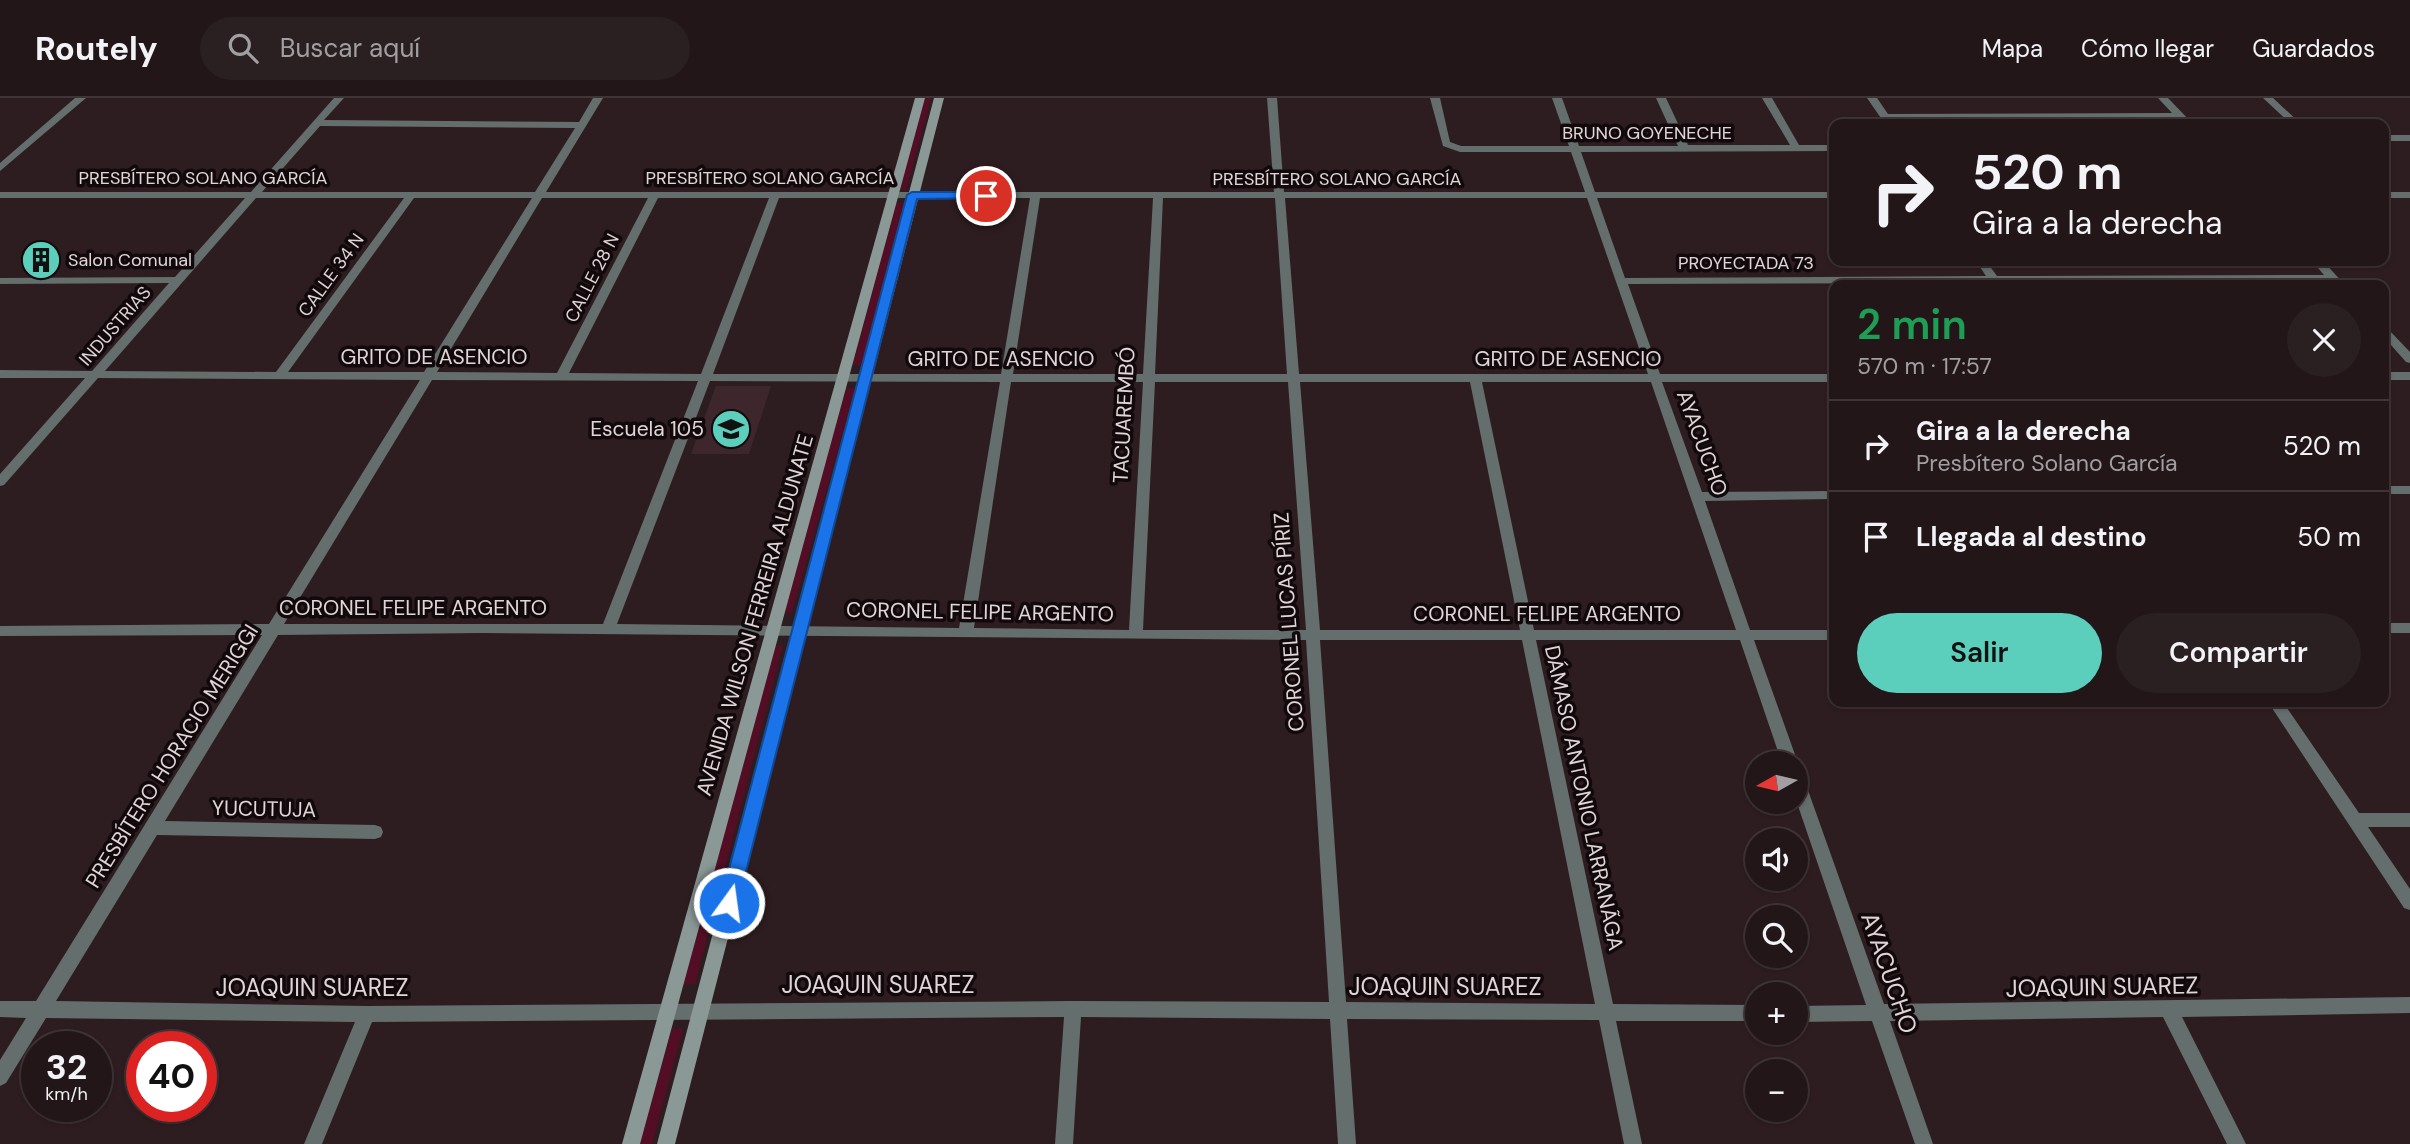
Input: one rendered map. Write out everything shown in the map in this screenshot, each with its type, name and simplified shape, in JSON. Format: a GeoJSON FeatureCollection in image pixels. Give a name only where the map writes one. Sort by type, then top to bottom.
{"type":"FeatureCollection","features":[{"type":"Feature","properties":{"kind":"street"},"geometry":{"type":"LineString","coordinates":[[0,168],[80,98]]}},
{"type":"Feature","properties":{"kind":"street","name":"INDUSTRIAS"},"geometry":{"type":"LineString","coordinates":[[0,482],[339,98]]}},
{"type":"Feature","properties":{"kind":"street","name":"PRESBÍTERO HORACIO MERIGGI"},"geometry":{"type":"LineString","coordinates":[[0,1077],[598,98]]}},
{"type":"Feature","properties":{"kind":"street","name":"AVENIDA WILSON FERREIRA ALDUNATE"},"geometry":{"type":"LineString","coordinates":[[631,1144],[920,98]]}},
{"type":"Feature","properties":{"kind":"street","name":"AVENIDA WILSON FERREIRA ALDUNATE"},"geometry":{"type":"LineString","coordinates":[[666,1144],[939,98]]}},
{"type":"Feature","properties":{"kind":"street","name":"CORONEL LUCAS PÍRIZ"},"geometry":{"type":"LineString","coordinates":[[1272,98],[1313,635],[1347,1144]]}},
{"type":"Feature","properties":{"kind":"street","name":"BRUNO GOYENECHE"},"geometry":{"type":"LineString","coordinates":[[1435,98],[1446,144],[1460,149],[1829,148]]}},
{"type":"Feature","properties":{"kind":"street","name":"AYACUCHO"},"geometry":{"type":"LineString","coordinates":[[1557,98],[1786,751]]}},
{"type":"Feature","properties":{"kind":"street"},"geometry":{"type":"LineString","coordinates":[[1661,98],[1684,148]]}},
{"type":"Feature","properties":{"kind":"street"},"geometry":{"type":"LineString","coordinates":[[1767,98],[1796,148]]}},
{"type":"Feature","properties":{"kind":"street"},"geometry":{"type":"LineString","coordinates":[[1872,98],[1886,119]]}},
{"type":"Feature","properties":{"kind":"street"},"geometry":{"type":"LineString","coordinates":[[2163,98],[2183,119]]}},
{"type":"Feature","properties":{"kind":"street"},"geometry":{"type":"LineString","coordinates":[[2268,98],[2291,119]]}},
{"type":"Feature","properties":{"kind":"street"},"geometry":{"type":"LineString","coordinates":[[1960,119],[2180,116]]}},
{"type":"Feature","properties":{"kind":"street"},"geometry":{"type":"LineString","coordinates":[[316,123],[581,125]]}},
{"type":"Feature","properties":{"kind":"street"},"geometry":{"type":"LineString","coordinates":[[2389,138],[2410,138]]}},
{"type":"Feature","properties":{"kind":"street","name":"PRESBÍTERO SOLANO GARCÍA"},"geometry":{"type":"LineString","coordinates":[[0,195],[912,195],[1279,198],[1829,195]]}},
{"type":"Feature","properties":{"kind":"street"},"geometry":{"type":"LineString","coordinates":[[2389,195],[2410,195]]}},
{"type":"Feature","properties":{"kind":"street","name":"CALLE 28 N"},"geometry":{"type":"LineString","coordinates":[[561,377],[654,196]]}},
{"type":"Feature","properties":{"kind":"street"},"geometry":{"type":"LineString","coordinates":[[608,630],[775,196]]}},
{"type":"Feature","properties":{"kind":"street"},"geometry":{"type":"LineString","coordinates":[[966,631],[1035,196]]}},
{"type":"Feature","properties":{"kind":"street","name":"CALLE 34 N"},"geometry":{"type":"LineString","coordinates":[[280,374],[410,197]]}},
{"type":"Feature","properties":{"kind":"street","name":"TACUAREMBÓ"},"geometry":{"type":"LineString","coordinates":[[1136,635],[1158,197]]}},
{"type":"Feature","properties":{"kind":"street"},"geometry":{"type":"LineString","coordinates":[[2322,266],[2335,280]]}},
{"type":"Feature","properties":{"kind":"street"},"geometry":{"type":"LineString","coordinates":[[0,281],[178,280]]}},
{"type":"Feature","properties":{"kind":"street","name":"PROYECTADA 73"},"geometry":{"type":"LineString","coordinates":[[1622,281],[1829,282]]}},
{"type":"Feature","properties":{"kind":"street"},"geometry":{"type":"LineString","coordinates":[[2389,336],[2410,359]]}},
{"type":"Feature","properties":{"kind":"street","name":"GRITO DE ASENCIO"},"geometry":{"type":"LineString","coordinates":[[0,374],[843,378],[1829,377]]}},
{"type":"Feature","properties":{"kind":"street"},"geometry":{"type":"LineString","coordinates":[[2389,376],[2410,376]]}},
{"type":"Feature","properties":{"kind":"street","name":"DÁMASO ANTONIO LARRANÃGA"},"geometry":{"type":"LineString","coordinates":[[1475,378],[1633,1144]]}},
{"type":"Feature","properties":{"kind":"street"},"geometry":{"type":"LineString","coordinates":[[2389,490],[2410,490]]}},
{"type":"Feature","properties":{"kind":"street"},"geometry":{"type":"LineString","coordinates":[[1698,497],[1829,495]]}},
{"type":"Feature","properties":{"kind":"street"},"geometry":{"type":"LineString","coordinates":[[2389,628],[2410,628]]}},
{"type":"Feature","properties":{"kind":"street","name":"CORONEL FELIPE ARGENTO"},"geometry":{"type":"LineString","coordinates":[[0,631],[608,630],[966,631],[1136,635],[1829,635]]}},
{"type":"Feature","properties":{"kind":"street"},"geometry":{"type":"LineString","coordinates":[[2278,707],[2410,903]]}},
{"type":"Feature","properties":{"kind":"street","name":"AYACUCHO"},"geometry":{"type":"LineString","coordinates":[[1808,814],[1924,1144]]}},
{"type":"Feature","properties":{"kind":"street"},"geometry":{"type":"LineString","coordinates":[[2355,820],[2410,820]]}},
{"type":"Feature","properties":{"kind":"street","name":"YUCUTUJA"},"geometry":{"type":"LineString","coordinates":[[152,828],[375,832]]}},
{"type":"Feature","properties":{"kind":"street","name":"JOAQUIN SUAREZ"},"geometry":{"type":"LineString","coordinates":[[1808,1014],[2410,1005]]}},
{"type":"Feature","properties":{"kind":"street","name":"JOAQUIN SUAREZ"},"geometry":{"type":"LineString","coordinates":[[0,1009],[367,1014],[1073,1009],[1745,1013]]}},
{"type":"Feature","properties":{"kind":"street"},"geometry":{"type":"LineString","coordinates":[[1064,1144],[1073,1009]]}},
{"type":"Feature","properties":{"kind":"street"},"geometry":{"type":"LineString","coordinates":[[2169,1010],[2237,1144]]}},
{"type":"Feature","properties":{"kind":"street"},"geometry":{"type":"LineString","coordinates":[[313,1144],[367,1014]]}},
{"type":"Feature","properties":{"kind":"shaded area"},"geometry":{"type":"Polygon","coordinates":[[[925,98],[931,98],[906,190],[899,190],[925,98]]]}},
{"type":"Feature","properties":{"kind":"shaded area"},"geometry":{"type":"Polygon","coordinates":[[[896,203],[904,203],[862,365],[853,365],[896,203]]]}},
{"type":"Feature","properties":{"kind":"shaded area"},"geometry":{"type":"Polygon","coordinates":[[[716,386],[771,386],[749,454],[691,454],[716,386]]]}},
{"type":"Feature","properties":{"kind":"shaded area"},"geometry":{"type":"Polygon","coordinates":[[[846,388],[855,388],[792,613],[782,612],[846,388]]]}},
{"type":"Feature","properties":{"kind":"shaded area"},"geometry":{"type":"Polygon","coordinates":[[[783,645],[695,984],[683,984],[773,646],[783,645]]]}},
{"type":"Feature","properties":{"kind":"shaded area"},"geometry":{"type":"Polygon","coordinates":[[[672,1029],[683,1029],[652,1144],[640,1144],[672,1029]]]}},
{"type":"Feature","properties":{"kind":"place","name":"Salon Comunal"},"geometry":{"type":"Point","coordinates":[41,260]}},
{"type":"Feature","properties":{"kind":"place","name":"Escuela 105"},"geometry":{"type":"Point","coordinates":[731,429]}},
{"type":"Feature","properties":{"kind":"route"},"geometry":{"type":"LineString","coordinates":[[729,903],[912,195],[986,196]]}}]}
